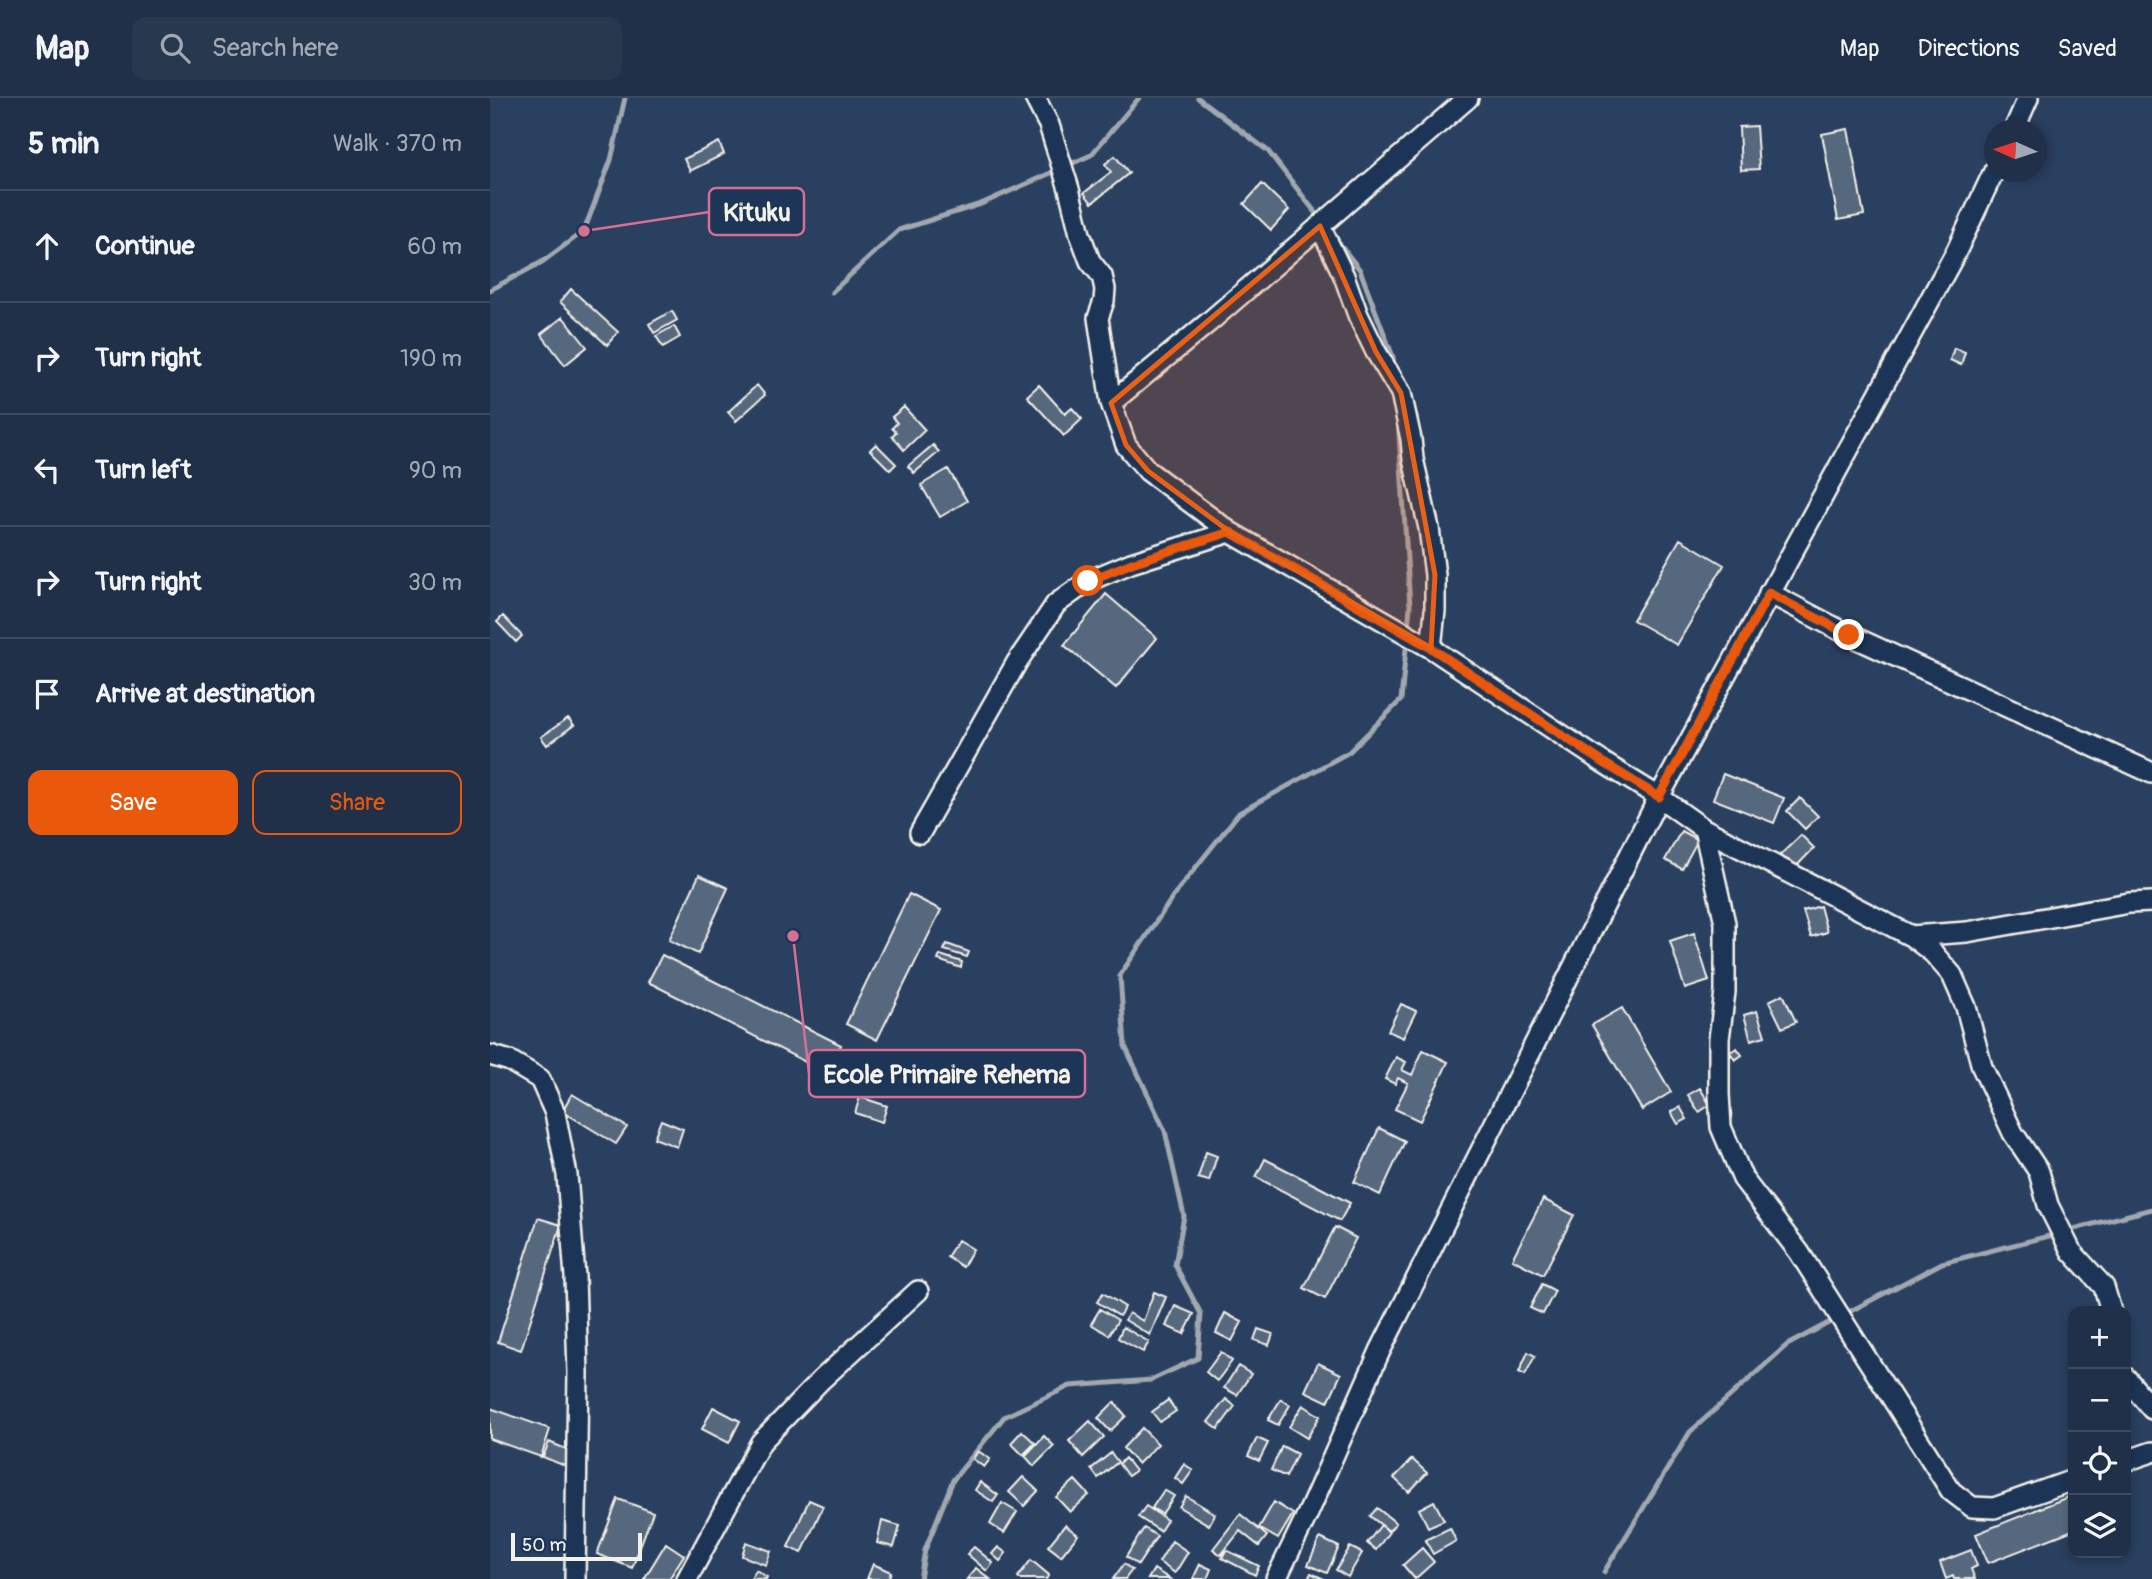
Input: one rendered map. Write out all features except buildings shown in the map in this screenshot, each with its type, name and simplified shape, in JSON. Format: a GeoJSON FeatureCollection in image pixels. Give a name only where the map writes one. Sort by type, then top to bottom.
{"type":"FeatureCollection","features":[{"type":"Feature","properties":{"kind":"street"},"geometry":{"type":"LineString","coordinates":[[1035,98],[1049,125],[1090,261],[1102,276],[1104,302],[1098,318],[1111,403],[1126,445],[1148,471],[1230,532],[1431,648],[1704,829],[1912,936],[1933,953],[1952,975],[1966,1007],[1982,1068],[2013,1133],[2039,1172],[2048,1205],[2071,1251],[2104,1287],[2110,1306]]}},
{"type":"Feature","properties":{"kind":"street"},"geometry":{"type":"LineString","coordinates":[[1111,403],[1468,98]]}},
{"type":"Feature","properties":{"kind":"street"},"geometry":{"type":"LineString","coordinates":[[2019,119],[2028,98]]}},
{"type":"Feature","properties":{"kind":"street"},"geometry":{"type":"LineString","coordinates":[[1276,1579],[1380,1351],[1659,797],[1956,252],[1989,182]]}},
{"type":"Feature","properties":{"kind":"street"},"geometry":{"type":"LineString","coordinates":[[1320,226],[1344,276],[1358,315],[1401,393],[1429,528],[1435,575],[1431,648]]}},
{"type":"Feature","properties":{"kind":"street"},"geometry":{"type":"LineString","coordinates":[[920,833],[1017,662],[1056,604],[1088,581],[1132,563],[1230,532]]}},
{"type":"Feature","properties":{"kind":"street"},"geometry":{"type":"LineString","coordinates":[[1769,593],[1849,635],[2152,773]]}},
{"type":"Feature","properties":{"kind":"street"},"geometry":{"type":"LineString","coordinates":[[1704,829],[1725,923],[1725,992],[1719,1039],[1721,1127],[1743,1179],[1799,1252],[1951,1491],[1972,1507],[1994,1508],[2068,1482]]}},
{"type":"Feature","properties":{"kind":"street"},"geometry":{"type":"LineString","coordinates":[[1912,936],[1967,932],[2129,903],[2152,902]]}},
{"type":"Feature","properties":{"kind":"street"},"geometry":{"type":"LineString","coordinates":[[490,1055],[510,1061],[540,1079],[555,1113],[567,1175],[575,1277],[578,1373],[575,1579]]}},
{"type":"Feature","properties":{"kind":"street"},"geometry":{"type":"LineString","coordinates":[[687,1579],[761,1442],[821,1380],[918,1291]]}},
{"type":"Feature","properties":{"kind":"street"},"geometry":{"type":"LineString","coordinates":[[2131,1384],[2152,1409]]}},
{"type":"Feature","properties":{"kind":"street"},"geometry":{"type":"LineString","coordinates":[[2131,1459],[2152,1452]]}},
{"type":"Feature","properties":{"kind":"highlighted area"},"geometry":{"type":"Polygon","coordinates":[[[1320,226],[1376,352],[1401,393],[1435,575],[1431,648],[1230,532],[1148,471],[1126,445],[1111,403],[1320,226]]]}},
{"type":"Feature","properties":{"kind":"waterway"},"geometry":{"type":"LineString","coordinates":[[490,290],[542,262],[584,231],[611,160],[625,98]]}},
{"type":"Feature","properties":{"kind":"waterway"},"geometry":{"type":"LineString","coordinates":[[832,292],[899,230],[981,204],[1091,155],[1139,98]]}},
{"type":"Feature","properties":{"kind":"waterway"},"geometry":{"type":"LineString","coordinates":[[1198,98],[1268,151],[1322,221]]}},
{"type":"Feature","properties":{"kind":"waterway"},"geometry":{"type":"LineString","coordinates":[[1334,237],[1360,270],[1393,357],[1394,370]]}},
{"type":"Feature","properties":{"kind":"waterway"},"geometry":{"type":"LineString","coordinates":[[1398,418],[1410,606],[1408,628]]}},
{"type":"Feature","properties":{"kind":"waterway"},"geometry":{"type":"LineString","coordinates":[[920,1579],[925,1550],[953,1480],[1004,1417],[1070,1386],[1151,1380],[1198,1358],[1201,1314],[1175,1265],[1184,1216],[1165,1131],[1125,1046],[1120,975],[1177,891],[1239,813],[1349,752],[1401,700],[1407,638]]}},
{"type":"Feature","properties":{"kind":"waterway"},"geometry":{"type":"LineString","coordinates":[[2066,1231],[2152,1209]]}},
{"type":"Feature","properties":{"kind":"waterway"},"geometry":{"type":"LineString","coordinates":[[1845,1314],[1942,1263],[2057,1234]]}},
{"type":"Feature","properties":{"kind":"waterway"},"geometry":{"type":"LineString","coordinates":[[1604,1572],[1690,1432],[1787,1345],[1836,1319]]}},
{"type":"Feature","properties":{"kind":"place","name":"Kituku"},"geometry":{"type":"Point","coordinates":[584,231]}},
{"type":"Feature","properties":{"kind":"place","name":"Ecole Primaire Rehema"},"geometry":{"type":"Point","coordinates":[793,936]}},
{"type":"Feature","properties":{"kind":"route"},"geometry":{"type":"LineString","coordinates":[[1088,581],[1132,563],[1230,532],[1431,648],[1659,797],[1769,593],[1849,635]]}}]}
